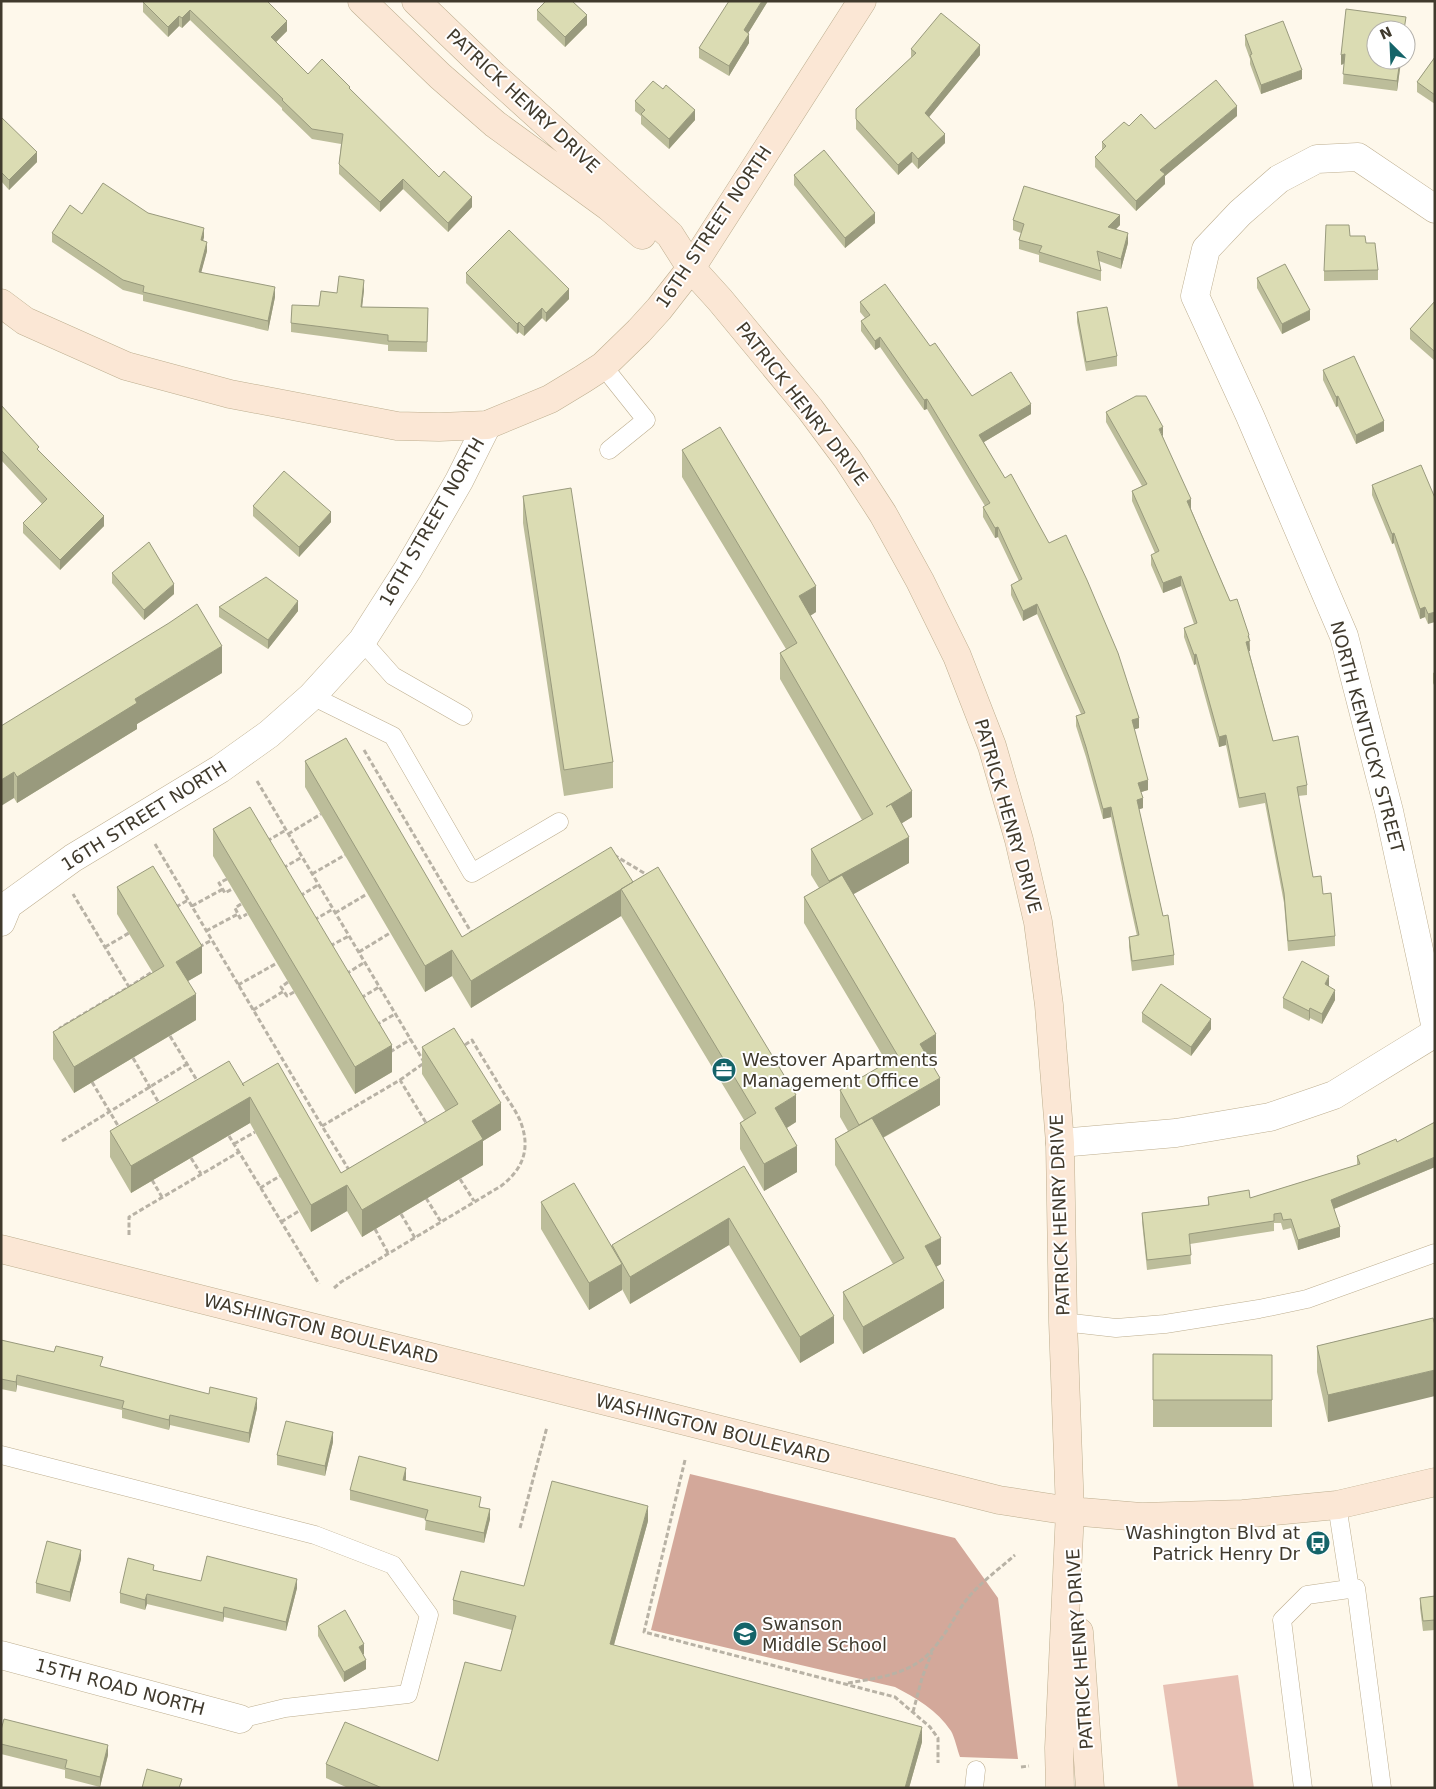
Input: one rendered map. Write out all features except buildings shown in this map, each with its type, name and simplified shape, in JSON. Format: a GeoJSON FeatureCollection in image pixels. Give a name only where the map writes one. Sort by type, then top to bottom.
{"type":"FeatureCollection","features":[{"type":"Feature","properties":{"kind":"street","name":"PATRICK HENRY DRIVE"},"geometry":{"type":"LineString","coordinates":[[362,1],[440,76],[495,124],[609,207],[658,250],[691,268]]}},
{"type":"Feature","properties":{"kind":"street","name":"PATRICK HENRY DRIVE"},"geometry":{"type":"LineString","coordinates":[[416,1],[494,76],[670,235],[691,268],[720,300],[810,409],[848,460],[883,514],[916,572],[957,656],[992,746],[1019,840],[1038,922],[1049,1006],[1060,1143],[1062,1322],[1070,1511],[1090,1788]]}},
{"type":"Feature","properties":{"kind":"street","name":"16TH STREET NORTH"},"geometry":{"type":"LineString","coordinates":[[1,922],[8,905],[72,858],[220,769],[269,734],[312,696],[362,641],[408,569],[459,481],[487,425],[550,398],[603,366],[659,309],[691,268],[862,1]]}},
{"type":"Feature","properties":{"kind":"street","name":"NORTH KENTUCKY STREET"},"geometry":{"type":"LineString","coordinates":[[1435,209],[1358,157],[1317,159],[1279,179],[1240,213],[1206,250],[1195,296],[1250,416],[1344,636],[1389,811],[1435,1024]]}},
{"type":"Feature","properties":{"kind":"street"},"geometry":{"type":"LineString","coordinates":[[1,303],[25,321],[126,366],[230,394],[397,426],[487,425]]}},
{"type":"Feature","properties":{"kind":"street"},"geometry":{"type":"LineString","coordinates":[[1060,1143],[1176,1133],[1270,1117],[1334,1095],[1435,1033]]}},
{"type":"Feature","properties":{"kind":"street","name":"WASHINGTON BOULEVARD"},"geometry":{"type":"LineString","coordinates":[[1,1249],[990,1498],[1070,1511],[1150,1517],[1244,1514],[1337,1505],[1435,1482]]}},
{"type":"Feature","properties":{"kind":"street","name":"PATRICK HENRY DRIVE"},"geometry":{"type":"LineString","coordinates":[[1060,1788],[1059,1748],[1070,1511]]}},
{"type":"Feature","properties":{"kind":"street","name":"15TH ROAD NORTH"},"geometry":{"type":"LineString","coordinates":[[1,1655],[240,1719]]}},
{"type":"Feature","properties":{"kind":"lane"},"geometry":{"type":"LineString","coordinates":[[603,366],[646,420],[608,450]]}},
{"type":"Feature","properties":{"kind":"lane"},"geometry":{"type":"LineString","coordinates":[[362,641],[393,676],[462,716]]}},
{"type":"Feature","properties":{"kind":"lane"},"geometry":{"type":"LineString","coordinates":[[312,696],[393,736],[472,873],[559,822]]}},
{"type":"Feature","properties":{"kind":"lane"},"geometry":{"type":"LineString","coordinates":[[1062,1322],[1116,1328],[1165,1324],[1259,1309],[1306,1299],[1435,1253]]}},
{"type":"Feature","properties":{"kind":"lane"},"geometry":{"type":"LineString","coordinates":[[1,1455],[315,1535],[392,1565],[429,1615],[408,1694],[285,1708],[240,1719]]}},
{"type":"Feature","properties":{"kind":"lane"},"geometry":{"type":"LineString","coordinates":[[1337,1505],[1350,1589]]}},
{"type":"Feature","properties":{"kind":"lane"},"geometry":{"type":"LineString","coordinates":[[1303,1788],[1282,1620],[1307,1595],[1356,1588],[1382,1788]]}},
{"type":"Feature","properties":{"kind":"path"},"geometry":{"type":"LineString","coordinates":[[257,781],[427,1067]]}},
{"type":"Feature","properties":{"kind":"path"},"geometry":{"type":"LineString","coordinates":[[288,834],[320,814]]}},
{"type":"Feature","properties":{"kind":"path"},"geometry":{"type":"LineString","coordinates":[[264,842],[286,830]]}},
{"type":"Feature","properties":{"kind":"path"},"geometry":{"type":"LineString","coordinates":[[154,843],[349,1170],[356,1165]]}},
{"type":"Feature","properties":{"kind":"path"},"geometry":{"type":"LineString","coordinates":[[312,874],[345,855]]}},
{"type":"Feature","properties":{"kind":"path"},"geometry":{"type":"LineString","coordinates":[[281,870],[302,857]]}},
{"type":"Feature","properties":{"kind":"path"},"geometry":{"type":"LineString","coordinates":[[227,879],[219,883],[224,893],[232,889]]}},
{"type":"Feature","properties":{"kind":"path"},"geometry":{"type":"LineString","coordinates":[[297,897],[318,885]]}},
{"type":"Feature","properties":{"kind":"path"},"geometry":{"type":"LineString","coordinates":[[192,906],[223,889]]}},
{"type":"Feature","properties":{"kind":"path"},"geometry":{"type":"LineString","coordinates":[[72,894],[133,993]]}},
{"type":"Feature","properties":{"kind":"path"},"geometry":{"type":"LineString","coordinates":[[335,913],[367,894]]}},
{"type":"Feature","properties":{"kind":"path"},"geometry":{"type":"LineString","coordinates":[[173,908],[188,900]]}},
{"type":"Feature","properties":{"kind":"path"},"geometry":{"type":"LineString","coordinates":[[241,904],[235,908],[240,918],[247,914]]}},
{"type":"Feature","properties":{"kind":"path"},"geometry":{"type":"LineString","coordinates":[[312,921],[333,909]]}},
{"type":"Feature","properties":{"kind":"path"},"geometry":{"type":"LineString","coordinates":[[206,931],[238,914]]}},
{"type":"Feature","properties":{"kind":"path"},"geometry":{"type":"LineString","coordinates":[[105,947],[129,933]]}},
{"type":"Feature","properties":{"kind":"path"},"geometry":{"type":"LineString","coordinates":[[359,952],[390,933]]}},
{"type":"Feature","properties":{"kind":"path"},"geometry":{"type":"LineString","coordinates":[[327,948],[349,936]]}},
{"type":"Feature","properties":{"kind":"path"},"geometry":{"type":"LineString","coordinates":[[197,948],[212,940]]}},
{"type":"Feature","properties":{"kind":"path"},"geometry":{"type":"LineString","coordinates":[[344,975],[365,962]]}},
{"type":"Feature","properties":{"kind":"path"},"geometry":{"type":"LineString","coordinates":[[238,985],[276,963]]}},
{"type":"Feature","properties":{"kind":"path"},"geometry":{"type":"LineString","coordinates":[[64,1034],[60,1028],[152,972]]}},
{"type":"Feature","properties":{"kind":"path"},"geometry":{"type":"LineString","coordinates":[[288,982],[282,987],[284,991],[287,996],[294,992]]}},
{"type":"Feature","properties":{"kind":"path"},"geometry":{"type":"LineString","coordinates":[[358,1000],[379,987]]}},
{"type":"Feature","properties":{"kind":"path"},"geometry":{"type":"LineString","coordinates":[[253,1010],[284,991]]}},
{"type":"Feature","properties":{"kind":"path"},"geometry":{"type":"LineString","coordinates":[[99,1004],[103,1010]]}},
{"type":"Feature","properties":{"kind":"path"},"geometry":{"type":"LineString","coordinates":[[374,1026],[395,1014]]}},
{"type":"Feature","properties":{"kind":"path"},"geometry":{"type":"LineString","coordinates":[[170,1036],[202,1088]]}},
{"type":"Feature","properties":{"kind":"path"},"geometry":{"type":"LineString","coordinates":[[383,1057],[410,1039]]}},
{"type":"Feature","properties":{"kind":"path"},"geometry":{"type":"LineString","coordinates":[[334,1288],[500,1186],[518,1171],[523,1160],[524,1135],[521,1122],[472,1040],[457,1049]]}},
{"type":"Feature","properties":{"kind":"path"},"geometry":{"type":"LineString","coordinates":[[133,1058],[163,1112]]}},
{"type":"Feature","properties":{"kind":"path"},"geometry":{"type":"LineString","coordinates":[[322,1126],[425,1063]]}},
{"type":"Feature","properties":{"kind":"path"},"geometry":{"type":"LineString","coordinates":[[62,1142],[188,1064]]}},
{"type":"Feature","properties":{"kind":"path"},"geometry":{"type":"LineString","coordinates":[[400,1080],[430,1130]]}},
{"type":"Feature","properties":{"kind":"path"},"geometry":{"type":"LineString","coordinates":[[92,1082],[124,1135]]}},
{"type":"Feature","properties":{"kind":"path"},"geometry":{"type":"LineString","coordinates":[[419,1130],[427,1125]]}},
{"type":"Feature","properties":{"kind":"path"},"geometry":{"type":"LineString","coordinates":[[234,1144],[255,1132]]}},
{"type":"Feature","properties":{"kind":"path"},"geometry":{"type":"LineString","coordinates":[[229,1136],[319,1284]]}},
{"type":"Feature","properties":{"kind":"path"},"geometry":{"type":"LineString","coordinates":[[129,1235],[129,1217],[239,1152]]}},
{"type":"Feature","properties":{"kind":"path"},"geometry":{"type":"LineString","coordinates":[[191,1158],[201,1174]]}},
{"type":"Feature","properties":{"kind":"path"},"geometry":{"type":"LineString","coordinates":[[260,1188],[280,1176]]}},
{"type":"Feature","properties":{"kind":"path"},"geometry":{"type":"LineString","coordinates":[[460,1179],[474,1202]]}},
{"type":"Feature","properties":{"kind":"path"},"geometry":{"type":"LineString","coordinates":[[152,1180],[162,1197]]}},
{"type":"Feature","properties":{"kind":"path"},"geometry":{"type":"LineString","coordinates":[[426,1198],[441,1222]]}},
{"type":"Feature","properties":{"kind":"path"},"geometry":{"type":"LineString","coordinates":[[281,1222],[300,1211]]}},
{"type":"Feature","properties":{"kind":"path"},"geometry":{"type":"LineString","coordinates":[[401,1214],[415,1238]]}},
{"type":"Feature","properties":{"kind":"path"},"geometry":{"type":"LineString","coordinates":[[374,1229],[388,1254]]}},
{"type":"Feature","properties":{"kind":"path"},"geometry":{"type":"LineString","coordinates":[[520,1528],[547,1427]]}},
{"type":"Feature","properties":{"kind":"path"},"geometry":{"type":"LineString","coordinates":[[685,1460],[644,1632],[895,1697],[930,1728],[938,1738],[938,1763]]}},
{"type":"Feature","properties":{"kind":"path"},"geometry":{"type":"LineString","coordinates":[[846,1683],[873,1679],[901,1671],[921,1661],[933,1649],[968,1597],[1015,1554]]}},
{"type":"Feature","properties":{"kind":"path"},"geometry":{"type":"LineString","coordinates":[[913,1713],[922,1678],[933,1649]]}},
{"type":"Feature","properties":{"kind":"path"},"geometry":{"type":"LineString","coordinates":[[1021,1767],[1032,1765]]}},
{"type":"Feature","properties":{"kind":"shaded area"},"geometry":{"type":"Polygon","coordinates":[[[690,1474],[955,1538],[998,1598],[1018,1759],[960,1757],[951,1731],[939,1717],[918,1700],[895,1687],[651,1630],[690,1474]]]}},
{"type":"Feature","properties":{"kind":"shaded area"},"geometry":{"type":"Polygon","coordinates":[[[1238,1675],[1254,1788],[1178,1788],[1163,1685],[1238,1675]]]}},
{"type":"Feature","properties":{"kind":"place","name":"Westover Apartments Management Office"},"geometry":{"type":"Point","coordinates":[724,1070]}},
{"type":"Feature","properties":{"kind":"place","name":"Washington Blvd at Patrick Henry Dr"},"geometry":{"type":"Point","coordinates":[1318,1543]}},
{"type":"Feature","properties":{"kind":"place","name":"Swanson Middle School"},"geometry":{"type":"Point","coordinates":[745,1634]}}]}
